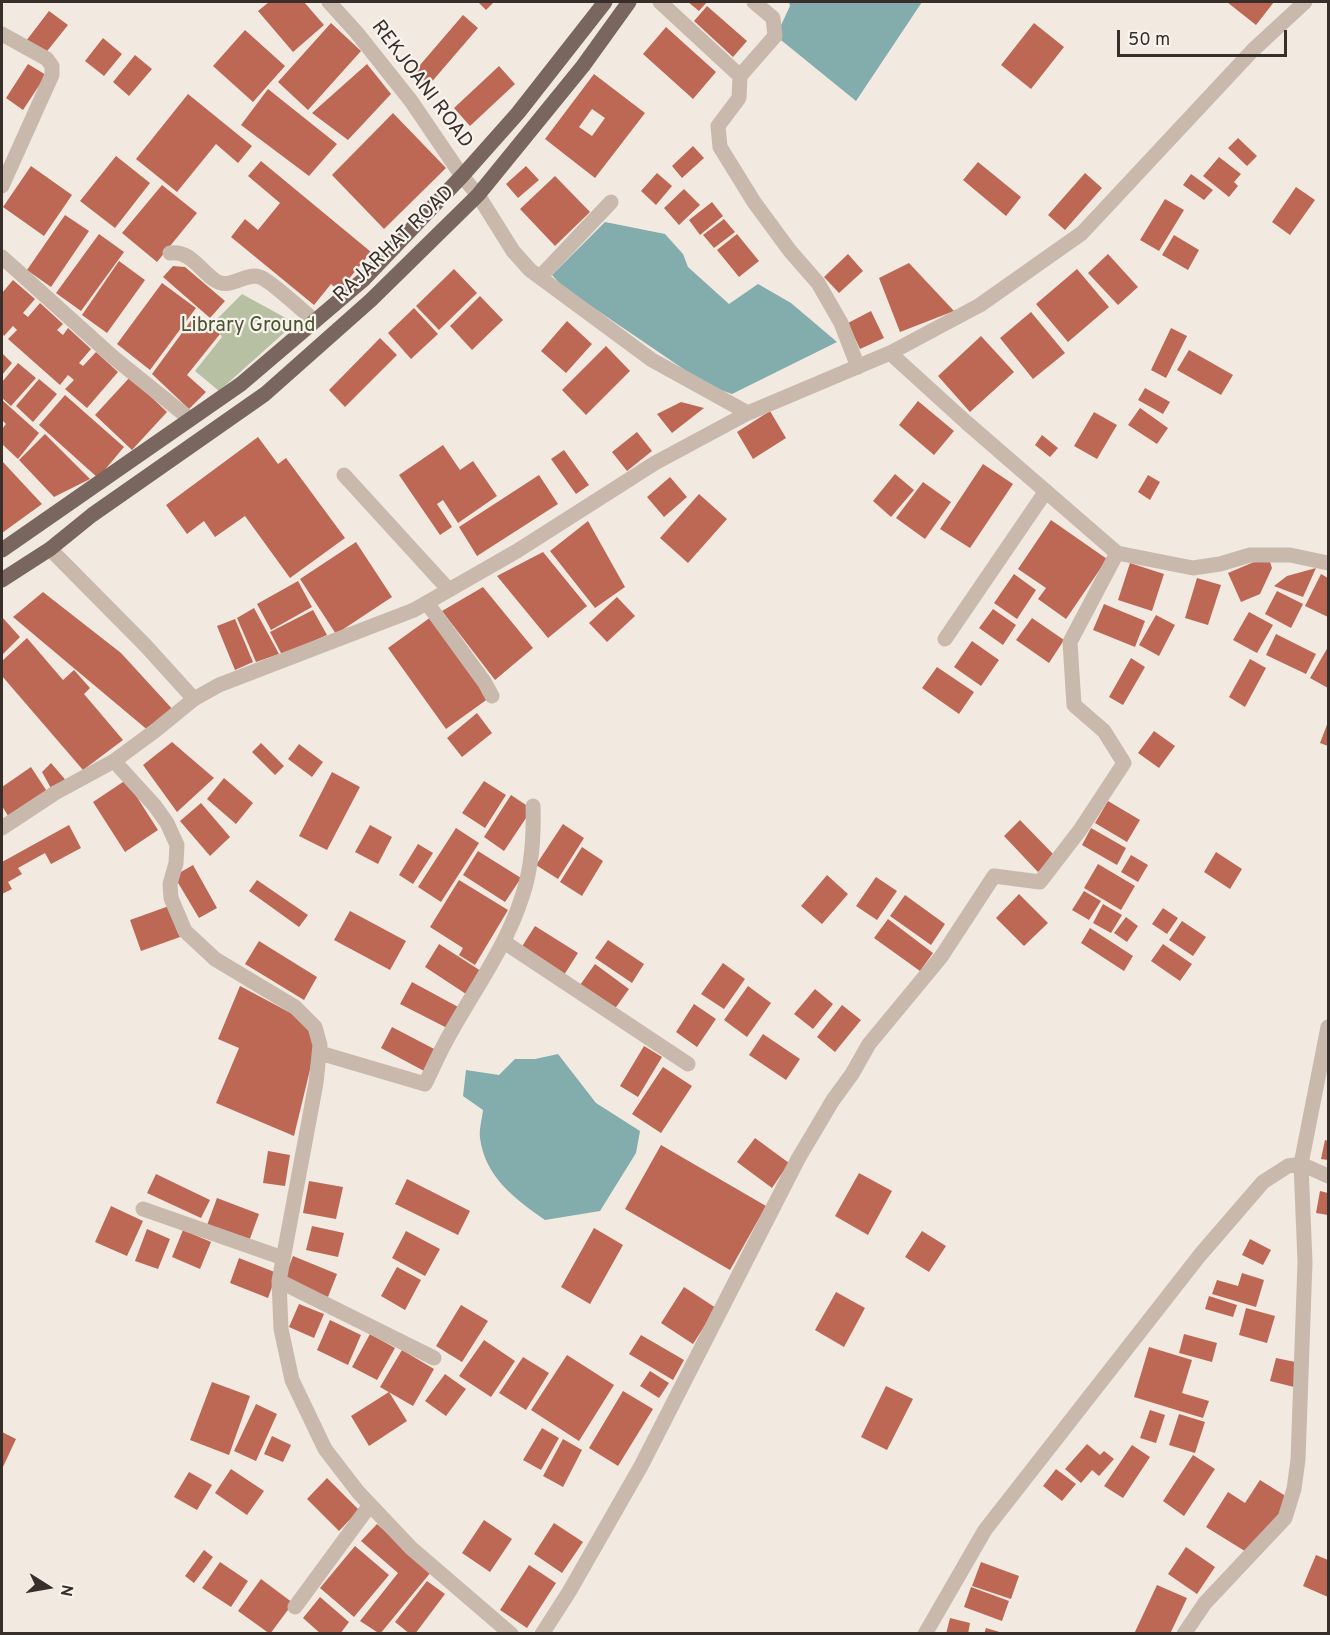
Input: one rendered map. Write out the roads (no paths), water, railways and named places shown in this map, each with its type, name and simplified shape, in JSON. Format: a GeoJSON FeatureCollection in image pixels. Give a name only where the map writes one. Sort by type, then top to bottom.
{"type":"FeatureCollection","features":[{"type":"Feature","properties":{"kind":"main road","name":"RAJARHAT ROAD"},"geometry":{"type":"LineString","coordinates":[[2,550],[241,384],[363,280],[462,176],[518,113],[605,2]]}},
{"type":"Feature","properties":{"kind":"main road","name":"RAJARHAT ROAD"},"geometry":{"type":"LineString","coordinates":[[2,580],[50,549],[92,515],[265,393],[371,300],[477,195],[583,66],[629,2]]}},
{"type":"Feature","properties":{"kind":"street","name":"REKJOANI ROAD"},"geometry":{"type":"LineString","coordinates":[[329,2],[411,101],[513,251],[530,270],[652,360],[748,412]]}},
{"type":"Feature","properties":{"kind":"street"},"geometry":{"type":"LineString","coordinates":[[660,2],[741,76]]}},
{"type":"Feature","properties":{"kind":"street"},"geometry":{"type":"LineString","coordinates":[[754,2],[773,18],[775,36],[741,76],[739,98],[718,126],[720,147],[754,202],[790,251],[818,282],[841,323],[858,367]]}},
{"type":"Feature","properties":{"kind":"street"},"geometry":{"type":"LineString","coordinates":[[2,828],[55,793],[114,760],[194,699],[219,685],[414,610],[517,550],[655,463],[748,412],[891,353],[980,305],[1082,233],[1253,50],[1305,2]]}},
{"type":"Feature","properties":{"kind":"street"},"geometry":{"type":"LineString","coordinates":[[2,34],[47,59],[52,66],[52,75],[2,186]]}},
{"type":"Feature","properties":{"kind":"street"},"geometry":{"type":"LineString","coordinates":[[540,277],[611,202]]}},
{"type":"Feature","properties":{"kind":"street"},"geometry":{"type":"LineString","coordinates":[[170,254],[183,254],[216,281],[222,283],[228,284],[252,277],[264,278],[315,321]]}},
{"type":"Feature","properties":{"kind":"street"},"geometry":{"type":"LineString","coordinates":[[2,257],[114,357],[190,419]]}},
{"type":"Feature","properties":{"kind":"street"},"geometry":{"type":"LineString","coordinates":[[891,353],[967,423],[1117,553],[1193,568],[1220,564],[1250,555],[1290,555],[1329,563]]}},
{"type":"Feature","properties":{"kind":"street"},"geometry":{"type":"LineString","coordinates":[[344,475],[449,590]]}},
{"type":"Feature","properties":{"kind":"street"},"geometry":{"type":"LineString","coordinates":[[945,639],[1046,491]]}},
{"type":"Feature","properties":{"kind":"street"},"geometry":{"type":"LineString","coordinates":[[50,549],[145,645],[194,699]]}},
{"type":"Feature","properties":{"kind":"street"},"geometry":{"type":"LineString","coordinates":[[542,1634],[569,1592],[641,1466],[798,1159],[869,1044],[940,957],[994,876],[1040,882],[1080,830],[1124,763],[1104,731],[1074,705],[1070,642],[1117,553]]}},
{"type":"Feature","properties":{"kind":"street"},"geometry":{"type":"LineString","coordinates":[[426,603],[485,683],[492,696]]}},
{"type":"Feature","properties":{"kind":"street"},"geometry":{"type":"LineString","coordinates":[[114,760],[155,806],[177,845],[176,863],[170,884],[171,898],[185,931],[215,959],[295,1007],[315,1027],[320,1045],[316,1083],[279,1281],[281,1329],[292,1380],[326,1449],[370,1505],[411,1548],[511,1634]]}},
{"type":"Feature","properties":{"kind":"street"},"geometry":{"type":"LineString","coordinates":[[320,1053],[425,1084],[446,1042],[504,942],[523,896],[534,829],[533,806]]}},
{"type":"Feature","properties":{"kind":"street"},"geometry":{"type":"LineString","coordinates":[[504,942],[688,1064]]}},
{"type":"Feature","properties":{"kind":"street"},"geometry":{"type":"LineString","coordinates":[[1184,1634],[1205,1603],[1285,1518],[1294,1489],[1298,1460],[1305,1262],[1301,1164],[1329,1027]]}},
{"type":"Feature","properties":{"kind":"street"},"geometry":{"type":"LineString","coordinates":[[926,1634],[985,1530],[1200,1255],[1263,1182],[1288,1166],[1301,1164],[1329,1176]]}},
{"type":"Feature","properties":{"kind":"street"},"geometry":{"type":"LineString","coordinates":[[142,1209],[284,1258]]}},
{"type":"Feature","properties":{"kind":"street"},"geometry":{"type":"LineString","coordinates":[[279,1281],[435,1358]]}},
{"type":"Feature","properties":{"kind":"street"},"geometry":{"type":"LineString","coordinates":[[295,1606],[370,1505]]}},
{"type":"Feature","properties":{"kind":"water"},"geometry":{"type":"Polygon","coordinates":[[[789,2],[922,2],[856,101],[776,36],[790,6],[789,2]]]}},
{"type":"Feature","properties":{"kind":"water"},"geometry":{"type":"Polygon","coordinates":[[[605,222],[665,234],[683,254],[688,267],[729,304],[758,284],[791,303],[837,342],[732,394],[707,385],[563,287],[552,275],[605,222]]]}},
{"type":"Feature","properties":{"kind":"water"},"geometry":{"type":"Polygon","coordinates":[[[558,1054],[596,1103],[640,1131],[636,1153],[600,1211],[545,1220],[523,1204],[495,1176],[483,1152],[480,1138],[483,1110],[463,1096],[466,1070],[499,1075],[515,1059],[535,1059],[558,1054]]]}},
{"type":"Feature","properties":{"kind":"park label","name":"Library Ground"},"geometry":{"type":"Point","coordinates":[248,327]}}]}
